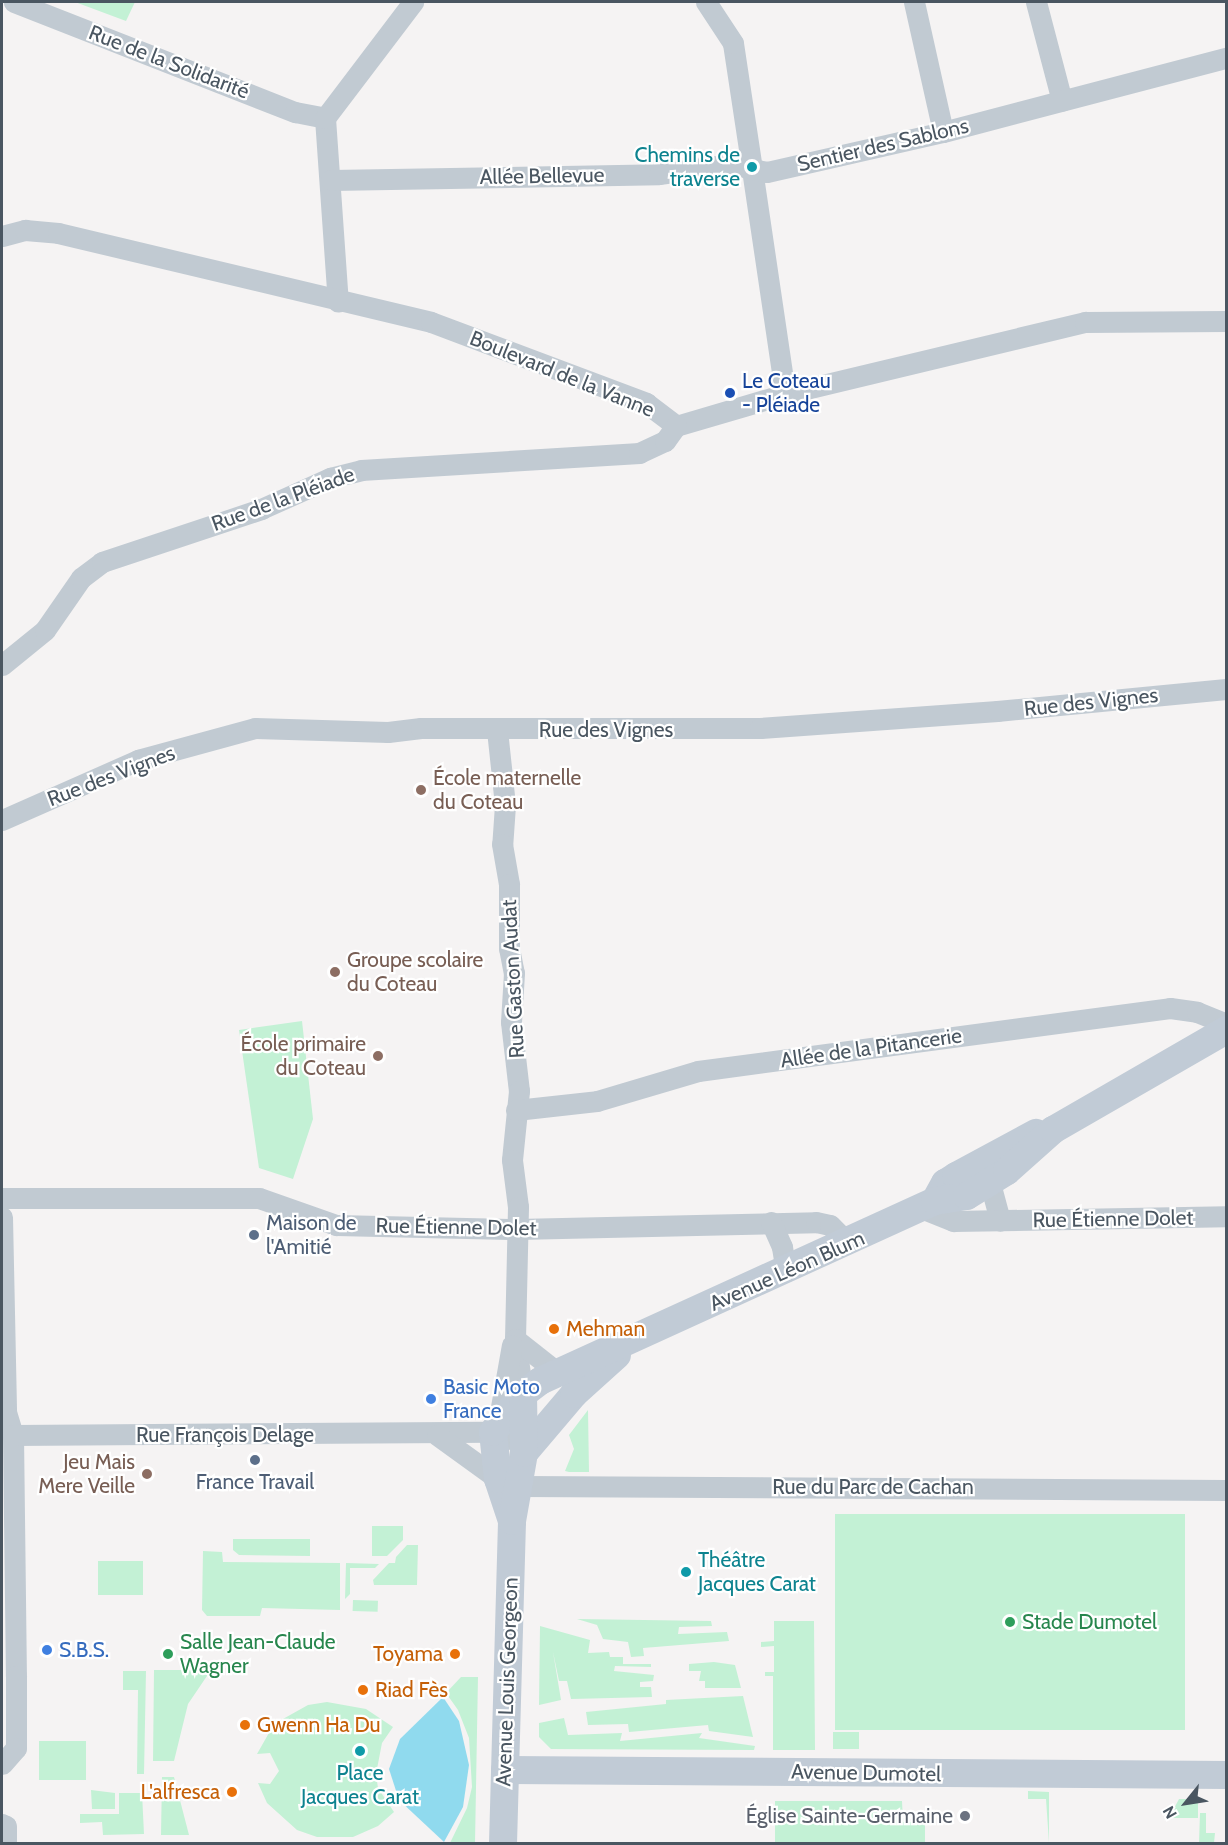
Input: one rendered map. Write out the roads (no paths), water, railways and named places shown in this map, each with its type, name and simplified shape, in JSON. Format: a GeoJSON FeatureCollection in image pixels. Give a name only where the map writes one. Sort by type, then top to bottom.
{"type":"FeatureCollection","features":[{"type":"Feature","properties":{"kind":"main road","name":"Avenue Léon Blum"},"geometry":{"type":"LineString","coordinates":[[523,1394],[558,1373],[786,1272],[928,1205],[957,1200],[990,1183],[1038,1147],[1053,1130],[1227,1030]]}},
{"type":"Feature","properties":{"kind":"main road","name":"Avenue Léon Blum"},"geometry":{"type":"LineString","coordinates":[[928,1205],[945,1183],[956,1176],[1030,1134],[1053,1130]]}},
{"type":"Feature","properties":{"kind":"main road","name":"Avenue Léon Blum"},"geometry":{"type":"LineString","coordinates":[[524,1453],[574,1394],[637,1337]]}},
{"type":"Feature","properties":{"kind":"main road","name":"Avenue Louis Georgeon"},"geometry":{"type":"LineString","coordinates":[[509,1482],[524,1453],[523,1394]]}},
{"type":"Feature","properties":{"kind":"main road"},"geometry":{"type":"LineString","coordinates":[[495,1428],[523,1394]]}},
{"type":"Feature","properties":{"kind":"main road","name":"Avenue Louis Georgeon"},"geometry":{"type":"LineString","coordinates":[[495,1428],[509,1482],[512,1521],[503,1844]]}},
{"type":"Feature","properties":{"kind":"main road","name":"Avenue Dumotel"},"geometry":{"type":"LineString","coordinates":[[504,1770],[1227,1775]]}},
{"type":"Feature","properties":{"kind":"street","name":"Rue de la Solidarité"},"geometry":{"type":"LineString","coordinates":[[14,2],[295,112],[325,118]]}},
{"type":"Feature","properties":{"kind":"street"},"geometry":{"type":"LineString","coordinates":[[338,302],[325,118],[413,2]]}},
{"type":"Feature","properties":{"kind":"street"},"geometry":{"type":"LineString","coordinates":[[706,2],[733,43],[784,386]]}},
{"type":"Feature","properties":{"kind":"street"},"geometry":{"type":"LineString","coordinates":[[914,2],[943,132]]}},
{"type":"Feature","properties":{"kind":"street"},"geometry":{"type":"LineString","coordinates":[[1036,2],[1062,101]]}},
{"type":"Feature","properties":{"kind":"street","name":"Sentier des Sablons"},"geometry":{"type":"LineString","coordinates":[[752,169],[767,172],[943,132],[1227,58]]}},
{"type":"Feature","properties":{"kind":"street","name":"Allée Bellevue"},"geometry":{"type":"LineString","coordinates":[[331,180],[659,174],[732,164],[752,169]]}},
{"type":"Feature","properties":{"kind":"street","name":"Boulevard de la Vanne"},"geometry":{"type":"LineString","coordinates":[[2,236],[25,230],[58,233],[338,302],[431,322],[646,403],[676,426],[785,394],[1085,322],[1227,321]]}},
{"type":"Feature","properties":{"kind":"street","name":"Rue de la Pléiade"},"geometry":{"type":"LineString","coordinates":[[2,665],[45,630],[81,578],[102,562],[261,509],[330,477],[361,470],[639,453],[665,441],[676,426]]}},
{"type":"Feature","properties":{"kind":"street","name":"Rue des Vignes"},"geometry":{"type":"LineString","coordinates":[[2,820],[138,760],[255,728],[328,732],[421,728],[496,730],[760,728],[998,711],[1227,689]]}},
{"type":"Feature","properties":{"kind":"street","name":"Rue Gaston Audat"},"geometry":{"type":"LineString","coordinates":[[496,730],[505,805],[502,844],[509,884],[509,948],[514,973],[511,1014],[519,1091],[512,1160],[516,1229]]}},
{"type":"Feature","properties":{"kind":"street","name":"Allée de la Pitancerie"},"geometry":{"type":"LineString","coordinates":[[516,1110],[597,1101],[698,1071],[1170,1008],[1197,1012],[1227,1024]]}},
{"type":"Feature","properties":{"kind":"street"},"geometry":{"type":"LineString","coordinates":[[990,1183],[1000,1221]]}},
{"type":"Feature","properties":{"kind":"street","name":"Rue Étienne Dolet"},"geometry":{"type":"LineString","coordinates":[[2,1198],[259,1198],[336,1225],[516,1229],[816,1222],[830,1226],[848,1243]]}},
{"type":"Feature","properties":{"kind":"street","name":"Rue Étienne Dolet"},"geometry":{"type":"LineString","coordinates":[[928,1205],[953,1221],[1227,1216]]}},
{"type":"Feature","properties":{"kind":"street"},"geometry":{"type":"LineString","coordinates":[[2,1217],[6,1412],[13,1435],[16,1748],[3,1763]]}},
{"type":"Feature","properties":{"kind":"street"},"geometry":{"type":"LineString","coordinates":[[771,1222],[782,1247],[786,1272]]}},
{"type":"Feature","properties":{"kind":"street","name":"Avenue Louis Georgeon"},"geometry":{"type":"LineString","coordinates":[[516,1229],[515,1339],[523,1394]]}},
{"type":"Feature","properties":{"kind":"street"},"geometry":{"type":"LineString","coordinates":[[515,1339],[558,1373]]}},
{"type":"Feature","properties":{"kind":"street","name":"Avenue Louis Georgeon"},"geometry":{"type":"LineString","coordinates":[[495,1428],[507,1354],[515,1339]]}},
{"type":"Feature","properties":{"kind":"street"},"geometry":{"type":"LineString","coordinates":[[495,1428],[524,1453]]}},
{"type":"Feature","properties":{"kind":"street","name":"Rue François Delage"},"geometry":{"type":"LineString","coordinates":[[13,1435],[437,1435],[495,1428]]}},
{"type":"Feature","properties":{"kind":"street"},"geometry":{"type":"LineString","coordinates":[[437,1435],[509,1482]]}},
{"type":"Feature","properties":{"kind":"street","name":"Rue du Parc de Cachan"},"geometry":{"type":"LineString","coordinates":[[509,1482],[1227,1490]]}},
{"type":"Feature","properties":{"kind":"street"},"geometry":{"type":"LineString","coordinates":[[2,1824],[6,1826],[6,1844]]}},
{"type":"Feature","properties":{"kind":"water"},"geometry":{"type":"Polygon","coordinates":[[[443,1697],[459,1721],[469,1765],[463,1807],[444,1842],[399,1800],[389,1769],[400,1739],[443,1697]]]}},
{"type":"Feature","properties":{"kind":"place","name":"Chemins de traverse"},"geometry":{"type":"Point","coordinates":[752,167]}},
{"type":"Feature","properties":{"kind":"place","name":"Le Coteau - Pléiade"},"geometry":{"type":"Point","coordinates":[730,393]}},
{"type":"Feature","properties":{"kind":"place","name":"École maternelle du Coteau"},"geometry":{"type":"Point","coordinates":[421,790]}},
{"type":"Feature","properties":{"kind":"place","name":"Groupe scolaire du Coteau"},"geometry":{"type":"Point","coordinates":[335,972]}},
{"type":"Feature","properties":{"kind":"place","name":"École primaire du Coteau"},"geometry":{"type":"Point","coordinates":[378,1056]}},
{"type":"Feature","properties":{"kind":"place","name":"Maison de l'Amitié"},"geometry":{"type":"Point","coordinates":[254,1235]}},
{"type":"Feature","properties":{"kind":"place","name":"Mehman"},"geometry":{"type":"Point","coordinates":[554,1329]}},
{"type":"Feature","properties":{"kind":"place","name":"Basic Moto France"},"geometry":{"type":"Point","coordinates":[431,1399]}},
{"type":"Feature","properties":{"kind":"place","name":"France Travail"},"geometry":{"type":"Point","coordinates":[255,1460]}},
{"type":"Feature","properties":{"kind":"place","name":"Jeu Mais Mere Veille"},"geometry":{"type":"Point","coordinates":[147,1474]}},
{"type":"Feature","properties":{"kind":"place","name":"Théâtre Jacques Carat"},"geometry":{"type":"Point","coordinates":[686,1572]}},
{"type":"Feature","properties":{"kind":"place","name":"Stade Dumotel"},"geometry":{"type":"Point","coordinates":[1010,1622]}},
{"type":"Feature","properties":{"kind":"place","name":"S.B.S."},"geometry":{"type":"Point","coordinates":[47,1650]}},
{"type":"Feature","properties":{"kind":"place","name":"Salle Jean-Claude Wagner"},"geometry":{"type":"Point","coordinates":[168,1654]}},
{"type":"Feature","properties":{"kind":"place","name":"Toyama"},"geometry":{"type":"Point","coordinates":[455,1654]}},
{"type":"Feature","properties":{"kind":"place","name":"Riad Fès"},"geometry":{"type":"Point","coordinates":[363,1690]}},
{"type":"Feature","properties":{"kind":"place","name":"Gwenn Ha Du"},"geometry":{"type":"Point","coordinates":[245,1725]}},
{"type":"Feature","properties":{"kind":"place","name":"Place Jacques Carat"},"geometry":{"type":"Point","coordinates":[360,1751]}},
{"type":"Feature","properties":{"kind":"place","name":"L'alfresca"},"geometry":{"type":"Point","coordinates":[232,1792]}},
{"type":"Feature","properties":{"kind":"place","name":"Église Sainte-Germaine"},"geometry":{"type":"Point","coordinates":[965,1816]}}]}
